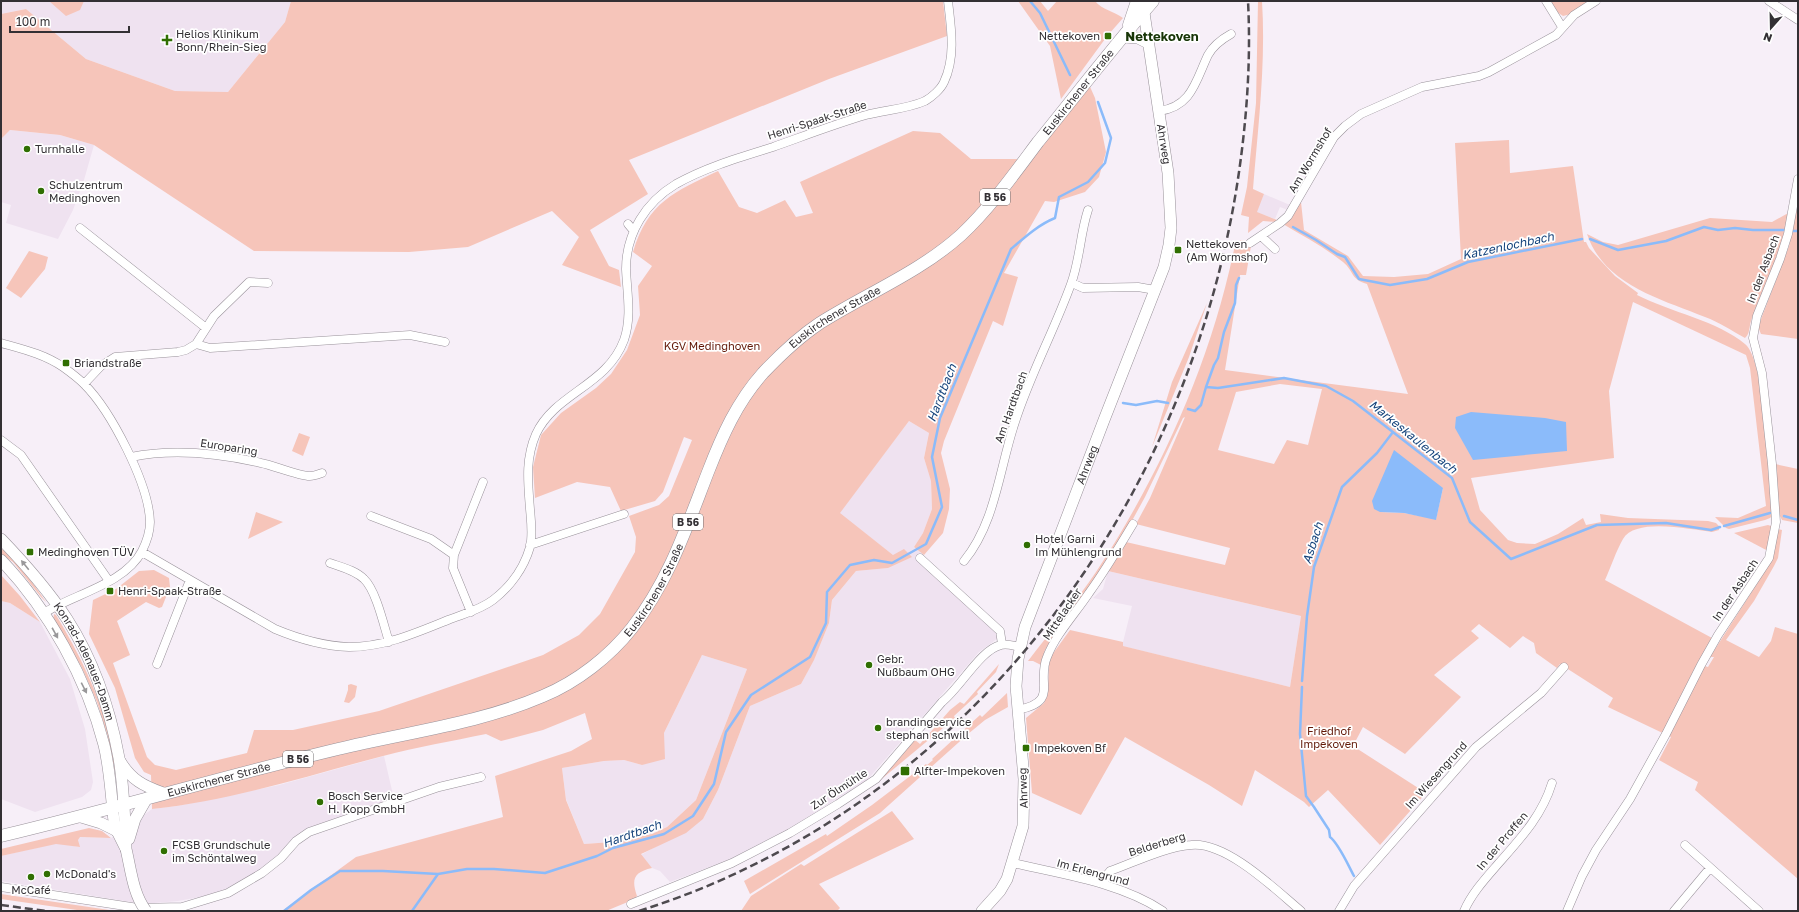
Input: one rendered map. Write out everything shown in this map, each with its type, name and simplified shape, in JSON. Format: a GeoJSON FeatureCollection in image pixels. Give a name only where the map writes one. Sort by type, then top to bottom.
{"type":"FeatureCollection","features":[{"type":"Feature","properties":{"kind":"main road"},"geometry":{"type":"LineString","coordinates":[[1124,35],[1137,1]]}},
{"type":"Feature","properties":{"kind":"main road","name":"Euskirchener Straße"},"geometry":{"type":"LineString","coordinates":[[1,836],[81,817],[163,793],[346,747],[430,730],[494,714],[544,696],[567,684],[588,670],[630,631],[658,590],[671,564],[723,435],[740,403],[761,375],[786,350],[817,325],[941,252],[963,234],[988,206],[1124,35],[1143,6],[1153,1]]}},
{"type":"Feature","properties":{"kind":"street","name":"Henri-Spaak-Straße"},"geometry":{"type":"LineString","coordinates":[[142,552],[275,628],[297,638],[321,645],[348,647],[369,646],[390,642],[471,612],[491,602],[510,585],[522,566],[530,545],[532,524],[527,474],[530,451],[537,432],[555,408],[604,372],[616,357],[624,340],[629,318],[627,253],[631,227],[659,196],[677,184],[714,167],[859,117],[921,102],[930,98],[944,83],[949,64],[952,43],[948,1]]}},
{"type":"Feature","properties":{"kind":"street"},"geometry":{"type":"LineString","coordinates":[[1546,1],[1562,27]]}},
{"type":"Feature","properties":{"kind":"street","name":"Am Wormshof"},"geometry":{"type":"LineString","coordinates":[[1250,243],[1288,216],[1334,137],[1345,126],[1361,114],[1422,87],[1479,76],[1489,72],[1556,35],[1574,15],[1596,1]]}},
{"type":"Feature","properties":{"kind":"street"},"geometry":{"type":"LineString","coordinates":[[1769,1],[1798,20]]}},
{"type":"Feature","properties":{"kind":"street","name":"Ahrweg"},"geometry":{"type":"LineString","coordinates":[[982,911],[1000,891],[1007,879],[1020,838],[1024,816],[1024,779],[1016,686],[1020,647],[1025,627],[1104,420],[1156,290],[1167,257],[1171,228],[1168,173],[1143,6]]}},
{"type":"Feature","properties":{"kind":"street"},"geometry":{"type":"LineString","coordinates":[[1159,111],[1171,110],[1179,105],[1192,91],[1200,77],[1209,53],[1219,41],[1231,34]]}},
{"type":"Feature","properties":{"kind":"street"},"geometry":{"type":"LineString","coordinates":[[1124,35],[1138,38],[1148,43]]}},
{"type":"Feature","properties":{"kind":"street","name":"In der Asbach"},"geometry":{"type":"LineString","coordinates":[[1567,911],[1593,857],[1637,786],[1666,734],[1708,652],[1769,558],[1776,522],[1774,492],[1762,373],[1753,338],[1757,316],[1780,259],[1788,234],[1798,179]]}},
{"type":"Feature","properties":{"kind":"street","name":"Am Hardtbach"},"geometry":{"type":"LineString","coordinates":[[964,561],[980,537],[994,499],[1017,415],[1072,283],[1080,253],[1088,210]]}},
{"type":"Feature","properties":{"kind":"street"},"geometry":{"type":"LineString","coordinates":[[80,228],[206,328]]}},
{"type":"Feature","properties":{"kind":"street"},"geometry":{"type":"LineString","coordinates":[[1261,236],[1275,249]]}},
{"type":"Feature","properties":{"kind":"street"},"geometry":{"type":"LineString","coordinates":[[84,384],[101,366],[116,357],[186,350],[196,344],[214,316],[249,282],[268,283]]}},
{"type":"Feature","properties":{"kind":"street"},"geometry":{"type":"LineString","coordinates":[[1072,283],[1083,288],[1138,286],[1156,290]]}},
{"type":"Feature","properties":{"kind":"street"},"geometry":{"type":"LineString","coordinates":[[196,344],[210,348],[410,335],[445,342]]}},
{"type":"Feature","properties":{"kind":"street"},"geometry":{"type":"LineString","coordinates":[[1,343],[27,350],[48,358],[84,384],[112,423],[131,457],[148,505],[150,523],[148,536],[142,552],[130,567],[109,581],[57,605],[44,614]]}},
{"type":"Feature","properties":{"kind":"street"},"geometry":{"type":"LineString","coordinates":[[1,440],[21,455],[109,581]]}},
{"type":"Feature","properties":{"kind":"street","name":"Europaring"},"geometry":{"type":"LineString","coordinates":[[131,457],[160,452],[194,452],[228,456],[310,476],[322,474]]}},
{"type":"Feature","properties":{"kind":"street"},"geometry":{"type":"LineString","coordinates":[[471,612],[453,568],[454,555],[483,482]]}},
{"type":"Feature","properties":{"kind":"street"},"geometry":{"type":"LineString","coordinates":[[530,545],[624,514]]}},
{"type":"Feature","properties":{"kind":"street"},"geometry":{"type":"LineString","coordinates":[[371,516],[431,539],[454,555]]}},
{"type":"Feature","properties":{"kind":"street","name":"Mittelacker"},"geometry":{"type":"LineString","coordinates":[[1017,710],[1031,708],[1044,694],[1046,658],[1055,642],[1096,584],[1133,524]]}},
{"type":"Feature","properties":{"kind":"street","name":"Konrad-Adenauer-Damm"},"geometry":{"type":"LineString","coordinates":[[1,539],[20,559],[68,621],[86,655],[101,689],[109,712],[119,759],[118,807]]}},
{"type":"Feature","properties":{"kind":"street"},"geometry":{"type":"LineString","coordinates":[[920,558],[1000,631],[1002,644],[1020,647]]}},
{"type":"Feature","properties":{"kind":"street","name":"Konrad-Adenauer-Damm"},"geometry":{"type":"LineString","coordinates":[[1,560],[44,614],[87,694],[104,746],[118,807]]}},
{"type":"Feature","properties":{"kind":"street"},"geometry":{"type":"LineString","coordinates":[[330,563],[354,572],[364,578],[371,588],[390,642]]}},
{"type":"Feature","properties":{"kind":"street"},"geometry":{"type":"LineString","coordinates":[[157,664],[190,580]]}},
{"type":"Feature","properties":{"kind":"street","name":"Zur Ölmühle"},"geometry":{"type":"LineString","coordinates":[[631,904],[732,863],[790,833],[876,779],[942,702],[951,695],[990,650],[1002,644]]}},
{"type":"Feature","properties":{"kind":"street","name":"Im Wiesengrund"},"geometry":{"type":"LineString","coordinates":[[1339,911],[1354,886],[1476,747],[1541,693],[1564,666]]}},
{"type":"Feature","properties":{"kind":"street"},"geometry":{"type":"LineString","coordinates":[[119,759],[127,772],[137,782],[163,793]]}},
{"type":"Feature","properties":{"kind":"street"},"geometry":{"type":"LineString","coordinates":[[1,887],[138,908],[182,907],[228,893],[262,874],[281,858],[296,841],[309,832],[439,787],[481,777]]}},
{"type":"Feature","properties":{"kind":"street","name":"In der Proffen"},"geometry":{"type":"LineString","coordinates":[[1464,911],[1471,896],[1480,884],[1533,823],[1547,800],[1552,783]]}},
{"type":"Feature","properties":{"kind":"street"},"geometry":{"type":"LineString","coordinates":[[81,817],[101,823],[122,822],[147,798]]}},
{"type":"Feature","properties":{"kind":"street"},"geometry":{"type":"LineString","coordinates":[[118,807],[134,885],[142,906],[146,911]]}},
{"type":"Feature","properties":{"kind":"street"},"geometry":{"type":"LineString","coordinates":[[122,822],[126,849]]}},
{"type":"Feature","properties":{"kind":"street","name":"Belderberg"},"geometry":{"type":"LineString","coordinates":[[1104,884],[1106,876],[1110,871],[1172,849],[1198,845],[1216,849],[1245,865],[1301,911]]}},
{"type":"Feature","properties":{"kind":"street"},"geometry":{"type":"LineString","coordinates":[[1685,845],[1759,911]]}},
{"type":"Feature","properties":{"kind":"street","name":"Im Erlengrund"},"geometry":{"type":"LineString","coordinates":[[1013,863],[1104,884],[1132,894],[1163,911]]}},
{"type":"Feature","properties":{"kind":"street"},"geometry":{"type":"LineString","coordinates":[[1674,911],[1710,868]]}},
{"type":"Feature","properties":{"kind":"shaded area","name":"Helios Klinikum Bonn/Rhein-Sieg"},"geometry":{"type":"Polygon","coordinates":[[[1,1],[291,1],[285,22],[228,92],[175,91],[86,59],[26,9],[1,14],[1,1]]]}},
{"type":"Feature","properties":{"kind":"shaded area","name":"Schulzentrum Medinghoven"},"geometry":{"type":"Polygon","coordinates":[[[10,130],[60,135],[94,145],[84,180],[73,210],[58,239],[6,223],[11,205],[1,202],[1,139],[10,130]]]}},
{"type":"Feature","properties":{"kind":"shaded area"},"geometry":{"type":"Polygon","coordinates":[[[1264,194],[1290,205],[1288,210],[1280,207],[1275,219],[1256,212],[1264,194]]]}},
{"type":"Feature","properties":{"kind":"shaded area"},"geometry":{"type":"Polygon","coordinates":[[[909,421],[929,433],[924,458],[931,480],[932,509],[923,533],[914,547],[924,555],[921,559],[1001,636],[979,652],[868,779],[792,827],[733,858],[670,882],[660,871],[652,868],[641,855],[703,819],[718,790],[750,706],[801,684],[814,659],[829,623],[832,600],[856,571],[888,568],[893,555],[839,513],[909,421]]]}},
{"type":"Feature","properties":{"kind":"shaded area"},"geometry":{"type":"Polygon","coordinates":[[[1108,571],[1301,616],[1290,687],[1122,646],[1132,606],[1093,598],[1103,589],[1108,571]]]}},
{"type":"Feature","properties":{"kind":"shaded area"},"geometry":{"type":"Polygon","coordinates":[[[1,601],[10,603],[40,622],[70,679],[85,729],[93,782],[91,790],[82,797],[35,812],[1,799],[1,601]]]}},
{"type":"Feature","properties":{"kind":"shaded area"},"geometry":{"type":"Polygon","coordinates":[[[702,655],[747,669],[696,800],[667,827],[652,834],[612,842],[584,844],[566,799],[562,768],[604,761],[624,760],[642,765],[664,733],[702,655]]]}},
{"type":"Feature","properties":{"kind":"shaded area"},"geometry":{"type":"Polygon","coordinates":[[[384,756],[394,799],[300,833],[268,867],[227,892],[178,901],[143,904],[1,881],[1,856],[57,843],[79,847],[79,837],[111,838],[152,809],[177,806],[279,785],[384,756]]]}},
{"type":"Feature","properties":{"kind":"green space"},"geometry":{"type":"Polygon","coordinates":[[[49,1],[84,1],[80,10],[66,16],[49,1]]]}},
{"type":"Feature","properties":{"kind":"green space"},"geometry":{"type":"Polygon","coordinates":[[[291,1],[943,1],[947,36],[829,79],[629,160],[648,194],[590,230],[609,266],[619,270],[621,287],[562,265],[579,237],[552,211],[468,247],[409,252],[254,251],[94,145],[60,135],[10,130],[1,139],[1,14],[26,9],[86,59],[175,91],[228,92],[285,22],[291,1]]]}},
{"type":"Feature","properties":{"kind":"green space"},"geometry":{"type":"Polygon","coordinates":[[[1018,1],[1040,1],[1048,11],[1057,1],[1095,1],[1123,18],[1109,34],[1108,33],[1104,37],[1105,39],[1061,99],[1050,46],[1018,1]]]}},
{"type":"Feature","properties":{"kind":"green space"},"geometry":{"type":"Polygon","coordinates":[[[1258,1],[1262,1],[1263,48],[1261,95],[1253,189],[1264,194],[1257,212],[1277,220],[1277,222],[1263,221],[1248,233],[1249,217],[1241,215],[1247,187],[1256,103],[1258,1]]]}},
{"type":"Feature","properties":{"kind":"green space"},"geometry":{"type":"Polygon","coordinates":[[[1550,1],[1591,1],[1571,14],[1563,16],[1557,12],[1550,1]]]}},
{"type":"Feature","properties":{"kind":"green space","name":"KGV Medinghoven"},"geometry":{"type":"Polygon","coordinates":[[[1087,80],[1095,98],[1106,152],[1099,177],[1085,192],[1054,202],[1045,201],[1004,273],[1018,277],[1003,326],[993,321],[944,441],[941,453],[950,489],[949,509],[943,533],[924,555],[914,547],[923,533],[932,509],[931,481],[924,458],[929,433],[909,421],[840,513],[893,555],[904,549],[912,557],[888,568],[856,571],[832,600],[829,623],[814,660],[801,684],[750,706],[718,790],[703,819],[686,833],[641,854],[652,868],[641,872],[636,877],[634,885],[637,896],[635,899],[606,911],[282,911],[356,857],[503,817],[495,776],[571,751],[592,739],[585,713],[543,730],[501,741],[486,734],[396,753],[240,794],[152,809],[151,775],[144,772],[135,758],[115,688],[89,634],[93,600],[116,589],[139,571],[154,570],[169,578],[170,587],[162,607],[159,608],[146,602],[117,621],[130,655],[113,663],[147,757],[155,765],[176,770],[247,753],[254,730],[293,730],[379,711],[543,655],[579,635],[600,614],[635,552],[636,537],[629,516],[659,505],[669,496],[692,440],[684,437],[663,492],[655,501],[621,511],[610,487],[577,482],[535,498],[533,467],[541,435],[561,413],[596,388],[611,374],[627,350],[640,315],[638,286],[652,266],[633,252],[646,221],[655,210],[688,185],[718,171],[739,207],[757,213],[785,200],[796,217],[813,213],[800,182],[913,131],[940,133],[971,159],[1025,159],[1087,80]],[[702,655],[664,733],[665,759],[642,765],[624,760],[604,761],[562,768],[566,800],[584,844],[612,842],[652,834],[667,827],[696,800],[747,669],[702,655]]]}},
{"type":"Feature","properties":{"kind":"green space","name":"Friedhof Impekoven"},"geometry":{"type":"Polygon","coordinates":[[[1509,140],[1510,173],[1573,166],[1584,242],[1586,242],[1589,248],[1615,276],[1638,293],[1637,295],[1664,307],[1708,323],[1734,336],[1745,344],[1752,355],[1758,374],[1766,424],[1773,515],[1770,518],[1729,529],[1715,517],[1738,518],[1766,506],[1750,368],[1746,355],[1633,302],[1609,391],[1614,458],[1471,478],[1480,510],[1508,540],[1517,543],[1535,544],[1558,534],[1583,518],[1586,525],[1601,522],[1600,514],[1628,518],[1708,521],[1716,523],[1719,526],[1719,530],[1712,532],[1665,526],[1640,528],[1630,532],[1620,544],[1605,580],[1712,638],[1701,665],[1708,667],[1714,657],[1710,657],[1767,568],[1778,529],[1782,530],[1778,558],[1774,566],[1754,601],[1726,640],[1759,657],[1771,641],[1775,627],[1798,634],[1798,879],[1695,790],[1698,782],[1659,760],[1671,737],[1608,707],[1613,698],[1560,664],[1557,668],[1536,653],[1534,643],[1523,636],[1510,648],[1479,624],[1471,631],[1479,638],[1434,675],[1461,697],[1405,754],[1363,727],[1353,746],[1426,793],[1380,845],[1328,790],[1309,807],[1304,802],[1255,770],[1242,806],[1209,785],[1125,737],[1081,815],[1032,793],[1026,718],[1044,703],[1048,693],[1049,659],[1070,630],[1123,642],[1123,646],[1290,687],[1301,616],[1108,571],[1126,542],[1225,565],[1230,548],[1136,524],[1150,498],[1185,417],[1183,418],[1145,497],[1122,539],[1045,650],[1041,665],[1033,661],[1028,661],[1096,572],[1142,496],[1181,415],[1198,374],[1225,289],[1235,245],[1240,244],[1240,240],[1244,240],[1251,246],[1246,275],[1240,275],[1225,370],[1408,394],[1367,284],[1358,280],[1346,265],[1336,257],[1283,224],[1291,217],[1301,202],[1304,230],[1348,256],[1363,276],[1394,277],[1428,274],[1461,259],[1455,143],[1509,140]],[[1280,384],[1236,392],[1218,450],[1274,464],[1287,440],[1308,445],[1322,389],[1280,384]],[[1443,488],[1380,512],[1404,513],[1436,519],[1443,488]]]}},
{"type":"Feature","properties":{"kind":"green space"},"geometry":{"type":"Polygon","coordinates":[[[1798,199],[1798,339],[1761,334],[1758,327],[1789,246],[1798,199]]]}},
{"type":"Feature","properties":{"kind":"green space"},"geometry":{"type":"Polygon","coordinates":[[[1790,212],[1784,240],[1756,307],[1748,334],[1745,338],[1710,319],[1670,304],[1636,288],[1620,278],[1606,266],[1595,251],[1587,234],[1603,242],[1618,245],[1710,218],[1772,222],[1790,212]]]}},
{"type":"Feature","properties":{"kind":"green space"},"geometry":{"type":"Polygon","coordinates":[[[29,251],[48,257],[45,269],[21,298],[6,288],[29,251]]]}},
{"type":"Feature","properties":{"kind":"green space"},"geometry":{"type":"Polygon","coordinates":[[[1207,303],[1189,357],[1152,447],[1172,382],[1207,303]]]}},
{"type":"Feature","properties":{"kind":"green space"},"geometry":{"type":"Polygon","coordinates":[[[299,433],[310,437],[303,456],[292,451],[299,433]]]}},
{"type":"Feature","properties":{"kind":"green space"},"geometry":{"type":"Polygon","coordinates":[[[1775,464],[1798,469],[1798,523],[1782,520],[1779,514],[1775,464]]]}},
{"type":"Feature","properties":{"kind":"green space"},"geometry":{"type":"Polygon","coordinates":[[[256,512],[283,522],[248,539],[256,512]]]}},
{"type":"Feature","properties":{"kind":"green space"},"geometry":{"type":"Polygon","coordinates":[[[1768,525],[1771,526],[1772,530],[1768,551],[1734,533],[1768,525]]]}},
{"type":"Feature","properties":{"kind":"green space"},"geometry":{"type":"Polygon","coordinates":[[[1,549],[6,551],[32,582],[46,602],[13,562],[1,554],[1,549]]]}},
{"type":"Feature","properties":{"kind":"green space"},"geometry":{"type":"Polygon","coordinates":[[[1,575],[20,596],[40,622],[10,603],[1,601],[1,575]]]}},
{"type":"Feature","properties":{"kind":"green space"},"geometry":{"type":"Polygon","coordinates":[[[54,614],[56,615],[80,658],[100,703],[112,741],[118,786],[108,737],[97,702],[81,666],[53,621],[54,614]]]}},
{"type":"Feature","properties":{"kind":"green space"},"geometry":{"type":"Polygon","coordinates":[[[999,664],[996,672],[977,692],[978,694],[954,716],[955,718],[878,782],[915,740],[920,744],[950,710],[960,702],[964,704],[999,664]]]}},
{"type":"Feature","properties":{"kind":"green space"},"geometry":{"type":"Polygon","coordinates":[[[351,684],[357,686],[355,697],[349,703],[344,702],[348,685],[351,684]]]}},
{"type":"Feature","properties":{"kind":"green space"},"geometry":{"type":"Polygon","coordinates":[[[1007,693],[1008,707],[985,720],[968,734],[880,813],[750,894],[744,881],[826,834],[827,836],[872,805],[926,764],[927,765],[980,715],[982,717],[1007,693]]]}},
{"type":"Feature","properties":{"kind":"green space"},"geometry":{"type":"Polygon","coordinates":[[[892,811],[914,839],[819,884],[840,908],[837,911],[741,911],[751,896],[801,864],[804,866],[892,811]]]}},
{"type":"Feature","properties":{"kind":"green space"},"geometry":{"type":"Polygon","coordinates":[[[89,828],[102,831],[111,838],[80,837],[78,840],[80,847],[56,844],[1,856],[1,849],[89,828]]]}},
{"type":"Feature","properties":{"kind":"green space"},"geometry":{"type":"Polygon","coordinates":[[[1,894],[116,911],[84,911],[1,899],[1,894]]]}},
{"type":"Feature","properties":{"kind":"water"},"geometry":{"type":"Polygon","coordinates":[[[1471,412],[1545,418],[1566,422],[1567,451],[1473,460],[1455,428],[1456,417],[1471,412]]]}},
{"type":"Feature","properties":{"kind":"water"},"geometry":{"type":"Polygon","coordinates":[[[1394,450],[1443,488],[1436,520],[1404,513],[1380,512],[1374,509],[1372,501],[1394,450]]]}},
{"type":"Feature","properties":{"kind":"waterway","name":"Hardtbach"},"geometry":{"type":"LineString","coordinates":[[1030,1],[1040,13],[1070,75]]}},
{"type":"Feature","properties":{"kind":"waterway","name":"Hardtbach"},"geometry":{"type":"LineString","coordinates":[[284,911],[311,890],[340,871],[383,871],[438,874],[467,869],[494,869],[545,873],[597,856],[613,848],[664,834],[693,816],[714,784],[726,732],[751,695],[810,657],[826,623],[827,592],[850,565],[874,560],[892,563],[926,544],[942,507],[932,457],[940,418],[1011,249],[1037,228],[1055,218],[1059,197],[1088,182],[1105,163],[1111,138],[1098,102]]}},
{"type":"Feature","properties":{"kind":"waterway","name":"Katzenlochbach"},"geometry":{"type":"LineString","coordinates":[[1293,227],[1337,254],[1345,257],[1359,279],[1390,285],[1427,279],[1468,262],[1582,239]]}},
{"type":"Feature","properties":{"kind":"waterway","name":"Katzenlochbach"},"geometry":{"type":"LineString","coordinates":[[1590,239],[1618,250],[1666,241],[1704,227],[1718,230],[1735,228],[1753,230],[1784,230]]}},
{"type":"Feature","properties":{"kind":"waterway","name":"Katzenlochbach"},"geometry":{"type":"LineString","coordinates":[[1792,231],[1798,231]]}},
{"type":"Feature","properties":{"kind":"waterway","name":"Katzenlochbach"},"geometry":{"type":"LineString","coordinates":[[1206,387],[1218,358],[1224,332],[1235,303],[1236,285],[1239,278]]}},
{"type":"Feature","properties":{"kind":"waterway","name":"Markeskaulenbach"},"geometry":{"type":"LineString","coordinates":[[1188,409],[1195,411],[1201,405],[1206,387],[1218,388],[1284,378],[1326,386],[1353,401],[1452,478],[1470,522],[1511,559],[1597,525],[1666,523],[1711,530],[1720,527]]}},
{"type":"Feature","properties":{"kind":"waterway","name":"Markeskaulenbach"},"geometry":{"type":"LineString","coordinates":[[1123,403],[1136,405],[1157,401],[1168,403]]}},
{"type":"Feature","properties":{"kind":"waterway","name":"Asbach"},"geometry":{"type":"LineString","coordinates":[[1302,681],[1307,616],[1314,567],[1342,487],[1377,453],[1393,432]]}},
{"type":"Feature","properties":{"kind":"waterway","name":"Markeskaulenbach"},"geometry":{"type":"LineString","coordinates":[[1724,526],[1770,513]]}},
{"type":"Feature","properties":{"kind":"waterway","name":"Markeskaulenbach"},"geometry":{"type":"LineString","coordinates":[[1784,516],[1798,520]]}},
{"type":"Feature","properties":{"kind":"waterway","name":"Asbach"},"geometry":{"type":"LineString","coordinates":[[1302,687],[1300,734],[1306,796],[1329,830],[1330,837],[1340,850],[1354,876]]}},
{"type":"Feature","properties":{"kind":"waterway"},"geometry":{"type":"LineString","coordinates":[[412,911],[438,874]]}},
{"type":"Feature","properties":{"kind":"railway"},"geometry":{"type":"LineString","coordinates":[[639,911],[757,863],[864,799],[960,720],[1044,628],[1114,525],[1171,413],[1213,295],[1239,172],[1242,151],[1249,65],[1248,1]]}},
{"type":"Feature","properties":{"kind":"railway"},"geometry":{"type":"LineString","coordinates":[[1,905],[46,911]]}},
{"type":"Feature","properties":{"kind":"place","name":"Nettekoven"},"geometry":{"type":"Point","coordinates":[1108,36]}},
{"type":"Feature","properties":{"kind":"place","name":"Helios Klinikum Bonn/Rhein-Sieg"},"geometry":{"type":"Point","coordinates":[167,40]}},
{"type":"Feature","properties":{"kind":"place","name":"Turnhalle"},"geometry":{"type":"Point","coordinates":[27,149]}},
{"type":"Feature","properties":{"kind":"place","name":"Schulzentrum Medinghoven"},"geometry":{"type":"Point","coordinates":[41,191]}},
{"type":"Feature","properties":{"kind":"place","name":"Nettekoven (Am Wormshof)"},"geometry":{"type":"Point","coordinates":[1178,250]}},
{"type":"Feature","properties":{"kind":"place","name":"Briandstraße"},"geometry":{"type":"Point","coordinates":[66,363]}},
{"type":"Feature","properties":{"kind":"place","name":"Hotel Garni Im Mühlengrund"},"geometry":{"type":"Point","coordinates":[1027,545]}},
{"type":"Feature","properties":{"kind":"place","name":"Medinghoven TÜV"},"geometry":{"type":"Point","coordinates":[30,552]}},
{"type":"Feature","properties":{"kind":"place","name":"Henri-Spaak-Straße"},"geometry":{"type":"Point","coordinates":[110,591]}},
{"type":"Feature","properties":{"kind":"place","name":"Gebr. Nußbaum OHG"},"geometry":{"type":"Point","coordinates":[869,665]}},
{"type":"Feature","properties":{"kind":"place","name":"brandingservice stephan schwill"},"geometry":{"type":"Point","coordinates":[878,728]}},
{"type":"Feature","properties":{"kind":"place","name":"Impekoven Bf"},"geometry":{"type":"Point","coordinates":[1026,748]}},
{"type":"Feature","properties":{"kind":"place","name":"Alfter-Impekoven"},"geometry":{"type":"Point","coordinates":[905,771]}},
{"type":"Feature","properties":{"kind":"place","name":"Bosch Service H. Kopp GmbH"},"geometry":{"type":"Point","coordinates":[320,802]}},
{"type":"Feature","properties":{"kind":"place","name":"FCSB Grundschule im Schöntalweg"},"geometry":{"type":"Point","coordinates":[164,851]}},
{"type":"Feature","properties":{"kind":"place","name":"McDonald's"},"geometry":{"type":"Point","coordinates":[47,874]}},
{"type":"Feature","properties":{"kind":"place","name":"McCafé"},"geometry":{"type":"Point","coordinates":[31,877]}},
{"type":"Feature","properties":{"kind":"district","name":"Nettekoven"},"geometry":{"type":"Point","coordinates":[1162,36]}}]}
